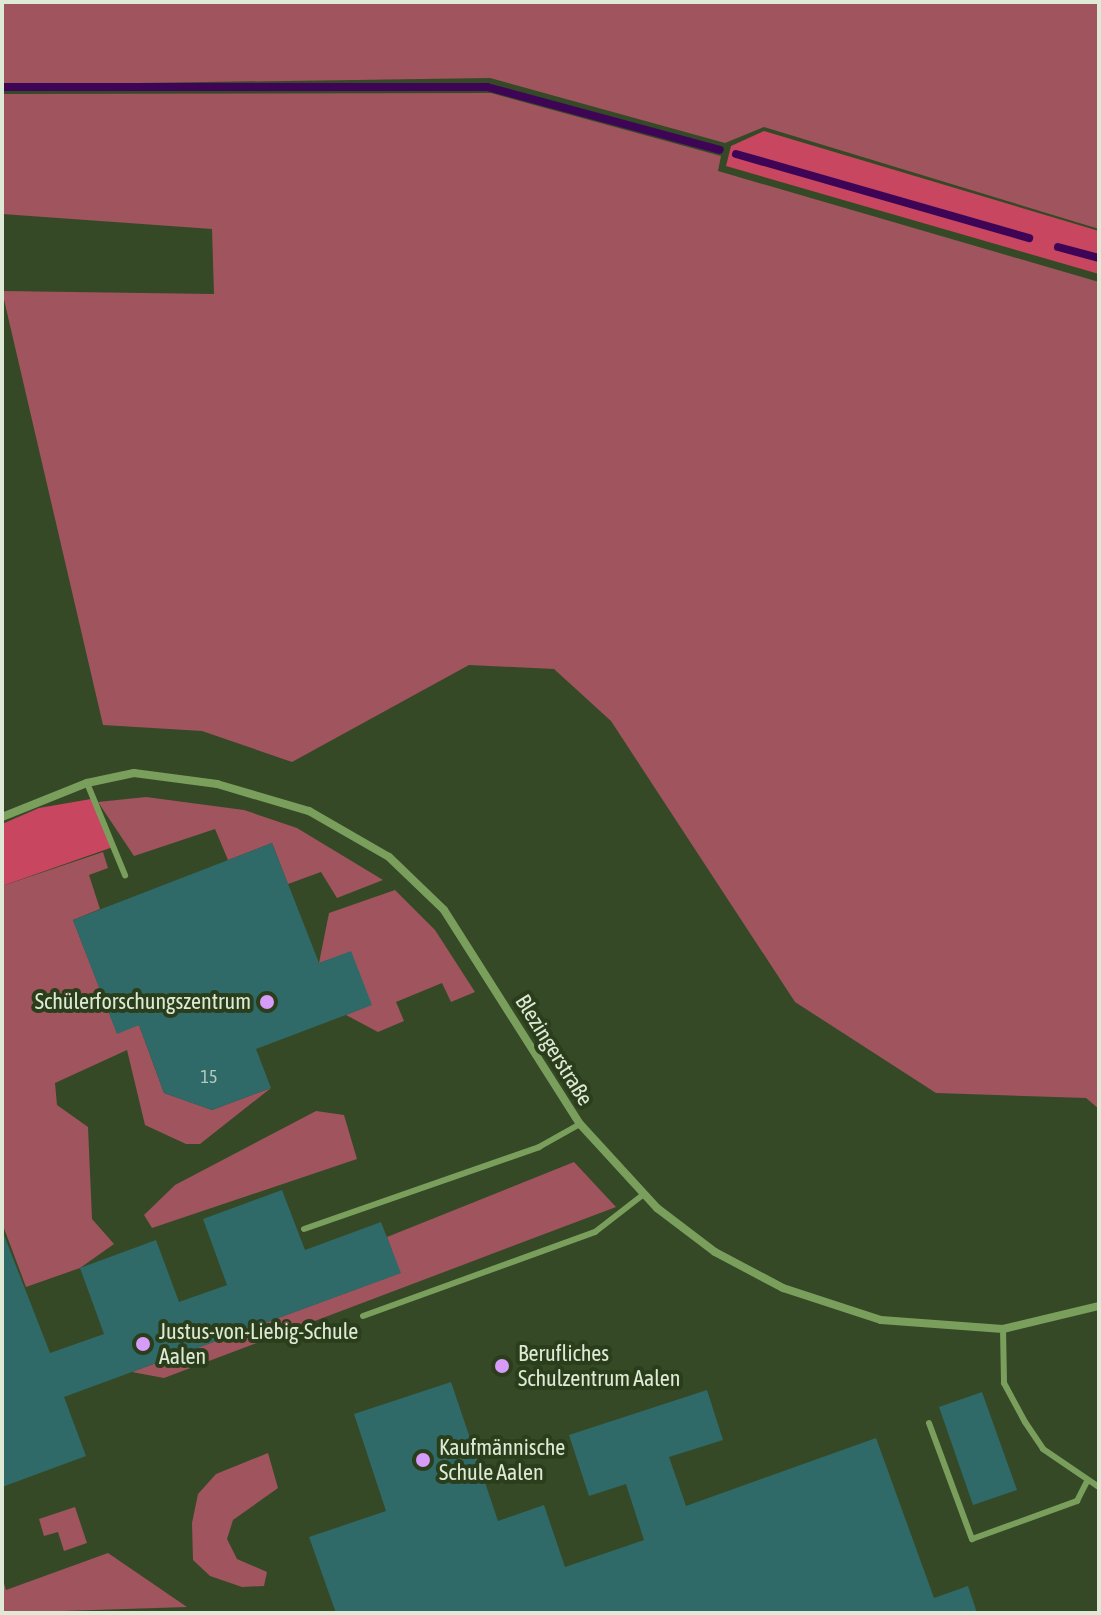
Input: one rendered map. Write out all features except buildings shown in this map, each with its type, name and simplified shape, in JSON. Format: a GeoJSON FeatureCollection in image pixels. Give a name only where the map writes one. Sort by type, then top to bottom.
{"type":"FeatureCollection","features":[{"type":"Feature","properties":{"kind":"street","name":"Blezingerstraße"},"geometry":{"type":"LineString","coordinates":[[2,817],[87,783],[134,773],[217,784],[309,811],[389,857],[444,910],[580,1124],[644,1194],[715,1252],[783,1288],[881,1320],[1003,1329],[1099,1306]]}},
{"type":"Feature","properties":{"kind":"lane"},"geometry":{"type":"LineString","coordinates":[[87,783],[125,875]]}},
{"type":"Feature","properties":{"kind":"lane"},"geometry":{"type":"LineString","coordinates":[[304,1229],[539,1147],[580,1124]]}},
{"type":"Feature","properties":{"kind":"lane"},"geometry":{"type":"LineString","coordinates":[[363,1316],[595,1232],[644,1194]]}},
{"type":"Feature","properties":{"kind":"lane"},"geometry":{"type":"LineString","coordinates":[[1003,1329],[1004,1383],[1025,1422],[1043,1449],[1099,1487]]}},
{"type":"Feature","properties":{"kind":"lane"},"geometry":{"type":"LineString","coordinates":[[929,1423],[972,1539],[1077,1501],[1087,1481]]}},
{"type":"Feature","properties":{"kind":"shaded area"},"geometry":{"type":"Polygon","coordinates":[[[2,2],[1099,2],[1099,229],[764,127],[725,143],[490,78],[2,85],[2,2]]]}},
{"type":"Feature","properties":{"kind":"shaded area"},"geometry":{"type":"Polygon","coordinates":[[[491,93],[721,156],[718,171],[1099,282],[1099,1109],[1086,1098],[936,1093],[795,1002],[611,721],[554,669],[469,665],[292,762],[202,731],[103,725],[2,291],[214,294],[212,229],[2,214],[2,94],[491,93]]]}},
{"type":"Feature","properties":{"kind":"shaded area"},"geometry":{"type":"Polygon","coordinates":[[[764,131],[1099,231],[1099,274],[726,166],[731,146],[764,131]]]}},
{"type":"Feature","properties":{"kind":"shaded area"},"geometry":{"type":"Polygon","coordinates":[[[146,797],[244,810],[297,828],[383,880],[337,898],[321,872],[288,884],[272,843],[228,860],[215,829],[134,856],[98,802],[146,797]]]}},
{"type":"Feature","properties":{"kind":"shaded area"},"geometry":{"type":"Polygon","coordinates":[[[91,799],[113,847],[2,886],[2,824],[39,808],[91,799]]]}},
{"type":"Feature","properties":{"kind":"shaded area"},"geometry":{"type":"Polygon","coordinates":[[[103,852],[108,868],[89,875],[100,909],[73,920],[117,1033],[139,1025],[164,1093],[212,1110],[271,1088],[200,1144],[186,1144],[145,1125],[127,1050],[55,1083],[57,1105],[88,1127],[92,1219],[114,1244],[80,1268],[26,1287],[2,1223],[2,886],[103,852]]]}},
{"type":"Feature","properties":{"kind":"shaded area"},"geometry":{"type":"Polygon","coordinates":[[[395,890],[435,930],[475,992],[451,1002],[442,983],[396,1002],[404,1021],[378,1032],[346,1015],[371,1005],[351,952],[319,963],[329,913],[395,890]]]}},
{"type":"Feature","properties":{"kind":"shaded area"},"geometry":{"type":"Polygon","coordinates":[[[316,1111],[344,1115],[357,1159],[152,1228],[144,1215],[175,1185],[316,1111]]]}},
{"type":"Feature","properties":{"kind":"shaded area"},"geometry":{"type":"Polygon","coordinates":[[[574,1162],[616,1207],[164,1378],[132,1372],[400,1273],[387,1237],[574,1162]]]}},
{"type":"Feature","properties":{"kind":"shaded area"},"geometry":{"type":"Polygon","coordinates":[[[268,1453],[278,1488],[233,1520],[227,1539],[237,1559],[267,1572],[264,1586],[242,1587],[210,1576],[193,1560],[192,1523],[198,1494],[216,1474],[268,1453]]]}},
{"type":"Feature","properties":{"kind":"shaded area"},"geometry":{"type":"Polygon","coordinates":[[[75,1507],[87,1543],[64,1551],[58,1532],[44,1536],[39,1519],[75,1507]]]}},
{"type":"Feature","properties":{"kind":"shaded area"},"geometry":{"type":"Polygon","coordinates":[[[108,1553],[187,1607],[2,1613],[2,1577],[6,1590],[108,1553]]]}},
{"type":"Feature","properties":{"kind":"waterway"},"geometry":{"type":"LineString","coordinates":[[2,87],[487,87],[720,150]]}},
{"type":"Feature","properties":{"kind":"waterway"},"geometry":{"type":"LineString","coordinates":[[736,154],[1029,238]]}},
{"type":"Feature","properties":{"kind":"waterway"},"geometry":{"type":"LineString","coordinates":[[1058,247],[1099,258]]}},
{"type":"Feature","properties":{"kind":"place","name":"Schülerforschungszentrum"},"geometry":{"type":"Point","coordinates":[267,1002]}},
{"type":"Feature","properties":{"kind":"place","name":"Justus-von-Liebig-Schule Aalen"},"geometry":{"type":"Point","coordinates":[143,1344]}},
{"type":"Feature","properties":{"kind":"place","name":"Berufliches Schulzentrum Aalen"},"geometry":{"type":"Point","coordinates":[502,1366]}},
{"type":"Feature","properties":{"kind":"place","name":"Kaufmännische Schule Aalen"},"geometry":{"type":"Point","coordinates":[423,1460]}}]}
